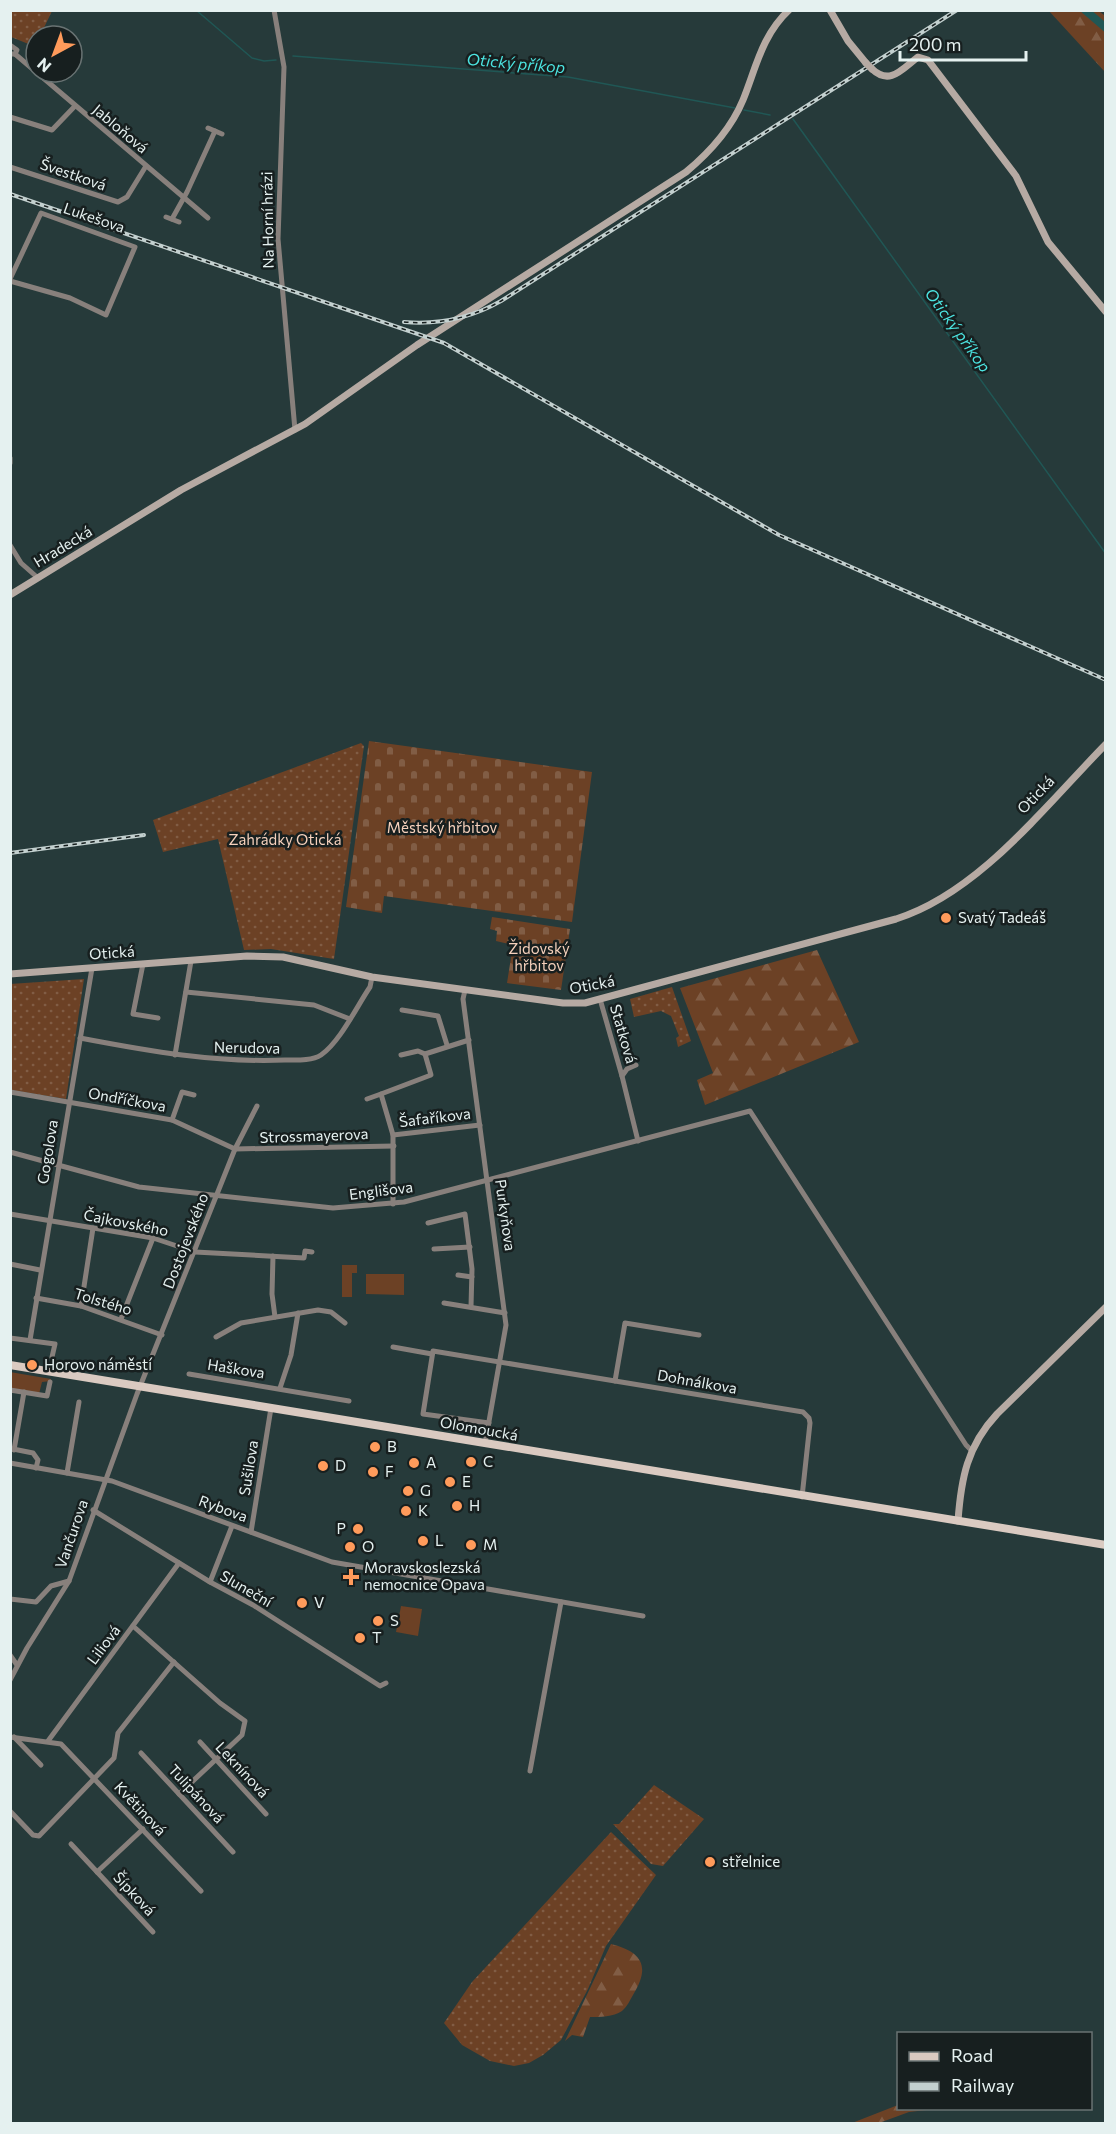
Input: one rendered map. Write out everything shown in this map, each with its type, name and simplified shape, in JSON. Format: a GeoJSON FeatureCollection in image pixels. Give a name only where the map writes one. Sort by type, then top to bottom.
{"type":"FeatureCollection","features":[{"type":"Feature","properties":{"kind":"main road","name":"Hradecká"},"geometry":{"type":"LineString","coordinates":[[10,595],[202,478],[295,430],[417,345],[675,180],[701,159],[733,120],[768,36],[788,12]]}},
{"type":"Feature","properties":{"kind":"main road"},"geometry":{"type":"LineString","coordinates":[[832,13],[848,41],[880,77],[892,77],[920,56],[928,60],[1016,176],[1048,243],[1106,312]]}},
{"type":"Feature","properties":{"kind":"main road","name":"Otická"},"geometry":{"type":"LineString","coordinates":[[10,974],[247,956],[284,957],[372,977],[569,1004],[600,999],[896,918],[934,904],[983,870],[1106,744]]}},
{"type":"Feature","properties":{"kind":"main road"},"geometry":{"type":"LineString","coordinates":[[958,1521],[962,1477],[971,1450],[997,1414],[1106,1308]]}},
{"type":"Feature","properties":{"kind":"main road","name":"Olomoucká"},"geometry":{"type":"LineString","coordinates":[[10,1365],[802,1497],[1106,1545]]}},
{"type":"Feature","properties":{"kind":"street","name":"Na Horní hrázi"},"geometry":{"type":"LineString","coordinates":[[274,10],[284,67],[278,239],[295,430]]}},
{"type":"Feature","properties":{"kind":"street"},"geometry":{"type":"LineString","coordinates":[[10,45],[16,47],[13,54]]}},
{"type":"Feature","properties":{"kind":"street","name":"Jabloňová"},"geometry":{"type":"LineString","coordinates":[[13,54],[208,218]]}},
{"type":"Feature","properties":{"kind":"street"},"geometry":{"type":"LineString","coordinates":[[10,117],[50,130],[58,126],[75,106]]}},
{"type":"Feature","properties":{"kind":"street"},"geometry":{"type":"LineString","coordinates":[[179,222],[169,218],[184,198],[211,129],[222,134]]}},
{"type":"Feature","properties":{"kind":"street","name":"Švestková"},"geometry":{"type":"LineString","coordinates":[[10,166],[118,202],[127,197],[146,166]]}},
{"type":"Feature","properties":{"kind":"street","name":"Lukešova"},"geometry":{"type":"LineString","coordinates":[[41,213],[135,247],[106,315],[70,298],[10,280],[41,213]]}},
{"type":"Feature","properties":{"kind":"street"},"geometry":{"type":"LineString","coordinates":[[10,458],[10,463]]}},
{"type":"Feature","properties":{"kind":"street"},"geometry":{"type":"LineString","coordinates":[[10,545],[21,563],[38,578]]}},
{"type":"Feature","properties":{"kind":"street"},"geometry":{"type":"LineString","coordinates":[[175,1054],[191,961]]}},
{"type":"Feature","properties":{"kind":"street"},"geometry":{"type":"LineString","coordinates":[[143,964],[133,1014],[158,1018]]}},
{"type":"Feature","properties":{"kind":"street","name":"Gogolova"},"geometry":{"type":"LineString","coordinates":[[30,1340],[92,968]]}},
{"type":"Feature","properties":{"kind":"street","name":"Nerudova"},"geometry":{"type":"LineString","coordinates":[[80,1038],[175,1054],[254,1062],[306,1059],[321,1055],[350,1018],[370,987],[372,977]]}},
{"type":"Feature","properties":{"kind":"street","name":"Purkyňova"},"geometry":{"type":"LineString","coordinates":[[465,990],[463,999],[506,1325],[486,1444]]}},
{"type":"Feature","properties":{"kind":"street"},"geometry":{"type":"LineString","coordinates":[[186,992],[307,1004],[335,1011],[350,1018]]}},
{"type":"Feature","properties":{"kind":"street","name":"Statková"},"geometry":{"type":"LineString","coordinates":[[600,999],[622,1076]]}},
{"type":"Feature","properties":{"kind":"street"},"geometry":{"type":"LineString","coordinates":[[402,1010],[438,1016],[447,1046]]}},
{"type":"Feature","properties":{"kind":"street"},"geometry":{"type":"LineString","coordinates":[[401,1055],[417,1051],[425,1054],[469,1040]]}},
{"type":"Feature","properties":{"kind":"street"},"geometry":{"type":"LineString","coordinates":[[367,1099],[431,1075],[425,1054]]}},
{"type":"Feature","properties":{"kind":"street"},"geometry":{"type":"LineString","coordinates":[[636,1065],[627,1069],[622,1076],[638,1141]]}},
{"type":"Feature","properties":{"kind":"street","name":"Ondříčkova"},"geometry":{"type":"LineString","coordinates":[[10,1092],[172,1120],[235,1149]]}},
{"type":"Feature","properties":{"kind":"street"},"geometry":{"type":"LineString","coordinates":[[172,1120],[182,1092],[194,1095]]}},
{"type":"Feature","properties":{"kind":"street"},"geometry":{"type":"LineString","coordinates":[[381,1094],[393,1135],[393,1204]]}},
{"type":"Feature","properties":{"kind":"street","name":"Dostojevského"},"geometry":{"type":"LineString","coordinates":[[141,1387],[235,1149],[257,1106]]}},
{"type":"Feature","properties":{"kind":"street","name":"Englišova"},"geometry":{"type":"LineString","coordinates":[[10,1152],[139,1187],[333,1208],[393,1204],[750,1111],[971,1450]]}},
{"type":"Feature","properties":{"kind":"street","name":"Šafaříkova"},"geometry":{"type":"LineString","coordinates":[[393,1135],[480,1125]]}},
{"type":"Feature","properties":{"kind":"street","name":"Strossmayerova"},"geometry":{"type":"LineString","coordinates":[[235,1149],[394,1146]]}},
{"type":"Feature","properties":{"kind":"street","name":"Čajkovského"},"geometry":{"type":"LineString","coordinates":[[10,1214],[153,1238],[195,1252],[304,1258],[305,1251],[312,1252]]}},
{"type":"Feature","properties":{"kind":"street"},"geometry":{"type":"LineString","coordinates":[[428,1223],[465,1214],[472,1277],[471,1307]]}},
{"type":"Feature","properties":{"kind":"street"},"geometry":{"type":"LineString","coordinates":[[81,1306],[93,1228]]}},
{"type":"Feature","properties":{"kind":"street"},"geometry":{"type":"LineString","coordinates":[[121,1319],[153,1238]]}},
{"type":"Feature","properties":{"kind":"street"},"geometry":{"type":"LineString","coordinates":[[434,1249],[470,1247]]}},
{"type":"Feature","properties":{"kind":"street"},"geometry":{"type":"LineString","coordinates":[[273,1256],[272,1294],[275,1317]]}},
{"type":"Feature","properties":{"kind":"street"},"geometry":{"type":"LineString","coordinates":[[10,1264],[40,1270]]}},
{"type":"Feature","properties":{"kind":"street"},"geometry":{"type":"LineString","coordinates":[[458,1275],[472,1277]]}},
{"type":"Feature","properties":{"kind":"street","name":"Tolstého"},"geometry":{"type":"LineString","coordinates":[[36,1298],[81,1306],[162,1335]]}},
{"type":"Feature","properties":{"kind":"street"},"geometry":{"type":"LineString","coordinates":[[444,1303],[505,1313]]}},
{"type":"Feature","properties":{"kind":"street","name":"Haškova"},"geometry":{"type":"LineString","coordinates":[[216,1337],[241,1323],[298,1313],[327,1311],[345,1323]]}},
{"type":"Feature","properties":{"kind":"street","name":"Haškova"},"geometry":{"type":"LineString","coordinates":[[280,1388],[290,1358],[298,1313]]}},
{"type":"Feature","properties":{"kind":"street"},"geometry":{"type":"LineString","coordinates":[[615,1381],[625,1323],[699,1335]]}},
{"type":"Feature","properties":{"kind":"street"},"geometry":{"type":"LineString","coordinates":[[10,1338],[55,1344],[52,1357]]}},
{"type":"Feature","properties":{"kind":"street"},"geometry":{"type":"LineString","coordinates":[[393,1347],[432,1354],[433,1351],[500,1360]]}},
{"type":"Feature","properties":{"kind":"street","name":"Olomoucká"},"geometry":{"type":"LineString","coordinates":[[432,1354],[423,1414],[489,1423]]}},
{"type":"Feature","properties":{"kind":"street","name":"Dohnálkova"},"geometry":{"type":"LineString","coordinates":[[500,1360],[806,1413],[810,1423],[802,1497]]}},
{"type":"Feature","properties":{"kind":"street","name":"Haškova"},"geometry":{"type":"LineString","coordinates":[[189,1374],[349,1401]]}},
{"type":"Feature","properties":{"kind":"street"},"geometry":{"type":"LineString","coordinates":[[10,1390],[47,1396],[50,1382]]}},
{"type":"Feature","properties":{"kind":"street","name":"Vančurova"},"geometry":{"type":"LineString","coordinates":[[10,1680],[69,1581],[93,1510],[141,1387]]}},
{"type":"Feature","properties":{"kind":"street"},"geometry":{"type":"LineString","coordinates":[[24,1392],[12,1449],[33,1453],[38,1460],[36,1468]]}},
{"type":"Feature","properties":{"kind":"street"},"geometry":{"type":"LineString","coordinates":[[67,1473],[79,1402]]}},
{"type":"Feature","properties":{"kind":"street","name":"Sušilova"},"geometry":{"type":"LineString","coordinates":[[251,1532],[271,1408]]}},
{"type":"Feature","properties":{"kind":"street","name":"Rybova"},"geometry":{"type":"LineString","coordinates":[[10,1463],[105,1479],[332,1562],[643,1616]]}},
{"type":"Feature","properties":{"kind":"street","name":"Sluneční"},"geometry":{"type":"LineString","coordinates":[[93,1510],[210,1582],[253,1605],[380,1686],[386,1683]]}},
{"type":"Feature","properties":{"kind":"street"},"geometry":{"type":"LineString","coordinates":[[210,1582],[232,1526]]}},
{"type":"Feature","properties":{"kind":"street","name":"Liliová"},"geometry":{"type":"LineString","coordinates":[[48,1741],[179,1563]]}},
{"type":"Feature","properties":{"kind":"street"},"geometry":{"type":"LineString","coordinates":[[10,1599],[36,1602],[51,1586],[69,1581]]}},
{"type":"Feature","properties":{"kind":"street"},"geometry":{"type":"LineString","coordinates":[[530,1772],[561,1602]]}},
{"type":"Feature","properties":{"kind":"street"},"geometry":{"type":"LineString","coordinates":[[133,1626],[245,1721],[242,1735],[179,1794]]}},
{"type":"Feature","properties":{"kind":"street"},"geometry":{"type":"LineString","coordinates":[[10,1655],[17,1665]]}},
{"type":"Feature","properties":{"kind":"street"},"geometry":{"type":"LineString","coordinates":[[10,1811],[33,1835],[39,1836],[114,1758],[118,1733],[174,1662]]}},
{"type":"Feature","properties":{"kind":"street"},"geometry":{"type":"LineString","coordinates":[[12,1737],[48,1741]]}},
{"type":"Feature","properties":{"kind":"street"},"geometry":{"type":"LineString","coordinates":[[12,1737],[41,1765]]}},
{"type":"Feature","properties":{"kind":"street","name":"Květinová"},"geometry":{"type":"LineString","coordinates":[[48,1741],[62,1744],[201,1891]]}},
{"type":"Feature","properties":{"kind":"street","name":"Leknínová"},"geometry":{"type":"LineString","coordinates":[[200,1742],[266,1814]]}},
{"type":"Feature","properties":{"kind":"street","name":"Tulipánová"},"geometry":{"type":"LineString","coordinates":[[141,1753],[233,1852]]}},
{"type":"Feature","properties":{"kind":"street","name":"Šípková"},"geometry":{"type":"LineString","coordinates":[[97,1872],[142,1829]]}},
{"type":"Feature","properties":{"kind":"street","name":"Šípková"},"geometry":{"type":"LineString","coordinates":[[71,1844],[153,1932]]}},
{"type":"Feature","properties":{"kind":"green space"},"geometry":{"type":"Polygon","coordinates":[[[10,11],[52,11],[46,24],[24,24],[24,42],[11,37],[10,11]]]}},
{"type":"Feature","properties":{"kind":"green space"},"geometry":{"type":"Polygon","coordinates":[[[1049,11],[1099,11],[1105,16],[1105,72],[1049,11]]]}},
{"type":"Feature","properties":{"kind":"green space","name":"Městský hřbitov"},"geometry":{"type":"Polygon","coordinates":[[[369,741],[592,772],[572,922],[384,896],[382,913],[346,907],[369,741]]]}},
{"type":"Feature","properties":{"kind":"green space","name":"Zahrádky Otická"},"geometry":{"type":"Polygon","coordinates":[[[361,743],[364,746],[334,959],[271,949],[244,950],[218,839],[163,852],[153,820],[361,743]]]}},
{"type":"Feature","properties":{"kind":"green space","name":"Židovský hřbitov"},"geometry":{"type":"Polygon","coordinates":[[[492,917],[570,929],[561,990],[507,983],[513,945],[496,941],[497,931],[490,929],[492,917]]]}},
{"type":"Feature","properties":{"kind":"green space"},"geometry":{"type":"Polygon","coordinates":[[[817,950],[859,1042],[705,1105],[697,1080],[713,1073],[680,988],[817,950]]]}},
{"type":"Feature","properties":{"kind":"green space"},"geometry":{"type":"Polygon","coordinates":[[[84,979],[66,1099],[11,1090],[10,984],[84,979]]]}},
{"type":"Feature","properties":{"kind":"green space"},"geometry":{"type":"Polygon","coordinates":[[[672,987],[691,1041],[678,1047],[676,1038],[679,1036],[671,1016],[661,1011],[634,1017],[630,999],[672,987]]]}},
{"type":"Feature","properties":{"kind":"green space"},"geometry":{"type":"Polygon","coordinates":[[[342,1265],[357,1265],[357,1273],[352,1273],[352,1297],[342,1297],[342,1265]]]}},
{"type":"Feature","properties":{"kind":"green space"},"geometry":{"type":"Polygon","coordinates":[[[366,1274],[404,1274],[404,1295],[366,1294],[366,1274]]]}},
{"type":"Feature","properties":{"kind":"green space"},"geometry":{"type":"Polygon","coordinates":[[[10,1372],[51,1379],[51,1381],[42,1382],[39,1394],[11,1389],[10,1372]]]}},
{"type":"Feature","properties":{"kind":"green space"},"geometry":{"type":"Polygon","coordinates":[[[401,1606],[422,1609],[418,1636],[396,1632],[401,1606]]]}},
{"type":"Feature","properties":{"kind":"green space"},"geometry":{"type":"Polygon","coordinates":[[[654,1785],[704,1819],[663,1866],[651,1864],[613,1824],[619,1824],[654,1785]]]}},
{"type":"Feature","properties":{"kind":"green space"},"geometry":{"type":"Polygon","coordinates":[[[611,1832],[656,1875],[606,1946],[588,1989],[561,2040],[529,2063],[514,2066],[490,2061],[462,2045],[444,2023],[472,1982],[611,1832]]]}},
{"type":"Feature","properties":{"kind":"green space"},"geometry":{"type":"Polygon","coordinates":[[[611,1944],[630,1951],[640,1962],[642,1976],[638,1985],[622,2011],[611,2016],[590,2017],[583,2037],[572,2035],[565,2041],[611,1944]]]}},
{"type":"Feature","properties":{"kind":"green space"},"geometry":{"type":"Polygon","coordinates":[[[897,2105],[897,2110],[926,2110],[909,2112],[879,2123],[852,2123],[897,2105]]]}},
{"type":"Feature","properties":{"kind":"waterway","name":"Otický příkop"},"geometry":{"type":"LineString","coordinates":[[196,10],[252,58],[264,61],[276,60]]}},
{"type":"Feature","properties":{"kind":"waterway"},"geometry":{"type":"LineString","coordinates":[[1085,10],[1106,28]]}},
{"type":"Feature","properties":{"kind":"waterway","name":"Otický příkop"},"geometry":{"type":"LineString","coordinates":[[293,56],[568,77],[735,108]]}},
{"type":"Feature","properties":{"kind":"waterway","name":"Otický příkop"},"geometry":{"type":"LineString","coordinates":[[744,110],[770,115]]}},
{"type":"Feature","properties":{"kind":"waterway","name":"Otický příkop"},"geometry":{"type":"LineString","coordinates":[[793,119],[1106,554]]}},
{"type":"Feature","properties":{"kind":"railway"},"geometry":{"type":"LineString","coordinates":[[404,322],[454,319],[478,312],[501,301],[957,10]]}},
{"type":"Feature","properties":{"kind":"railway"},"geometry":{"type":"LineString","coordinates":[[10,194],[444,343],[779,535],[1106,680]]}},
{"type":"Feature","properties":{"kind":"railway"},"geometry":{"type":"LineString","coordinates":[[10,853],[144,835]]}},
{"type":"Feature","properties":{"kind":"place","name":"Svatý Tadeáš"},"geometry":{"type":"Point","coordinates":[946,918]}},
{"type":"Feature","properties":{"kind":"place","name":"Horovo náměstí"},"geometry":{"type":"Point","coordinates":[32,1365]}},
{"type":"Feature","properties":{"kind":"place","name":"B"},"geometry":{"type":"Point","coordinates":[375,1447]}},
{"type":"Feature","properties":{"kind":"place","name":"C"},"geometry":{"type":"Point","coordinates":[471,1462]}},
{"type":"Feature","properties":{"kind":"place","name":"A"},"geometry":{"type":"Point","coordinates":[414,1463]}},
{"type":"Feature","properties":{"kind":"place","name":"D"},"geometry":{"type":"Point","coordinates":[323,1466]}},
{"type":"Feature","properties":{"kind":"place","name":"F"},"geometry":{"type":"Point","coordinates":[373,1472]}},
{"type":"Feature","properties":{"kind":"place","name":"E"},"geometry":{"type":"Point","coordinates":[450,1482]}},
{"type":"Feature","properties":{"kind":"place","name":"G"},"geometry":{"type":"Point","coordinates":[408,1491]}},
{"type":"Feature","properties":{"kind":"place","name":"H"},"geometry":{"type":"Point","coordinates":[457,1506]}},
{"type":"Feature","properties":{"kind":"place","name":"K"},"geometry":{"type":"Point","coordinates":[406,1511]}},
{"type":"Feature","properties":{"kind":"place","name":"P"},"geometry":{"type":"Point","coordinates":[358,1529]}},
{"type":"Feature","properties":{"kind":"place","name":"L"},"geometry":{"type":"Point","coordinates":[423,1541]}},
{"type":"Feature","properties":{"kind":"place","name":"M"},"geometry":{"type":"Point","coordinates":[471,1545]}},
{"type":"Feature","properties":{"kind":"place","name":"O"},"geometry":{"type":"Point","coordinates":[350,1547]}},
{"type":"Feature","properties":{"kind":"place","name":"Moravskoslezská nemocnice Opava"},"geometry":{"type":"Point","coordinates":[351,1577]}},
{"type":"Feature","properties":{"kind":"place","name":"V"},"geometry":{"type":"Point","coordinates":[302,1603]}},
{"type":"Feature","properties":{"kind":"place","name":"S"},"geometry":{"type":"Point","coordinates":[378,1621]}},
{"type":"Feature","properties":{"kind":"place","name":"T"},"geometry":{"type":"Point","coordinates":[360,1638]}},
{"type":"Feature","properties":{"kind":"place","name":"střelnice"},"geometry":{"type":"Point","coordinates":[710,1862]}}]}
